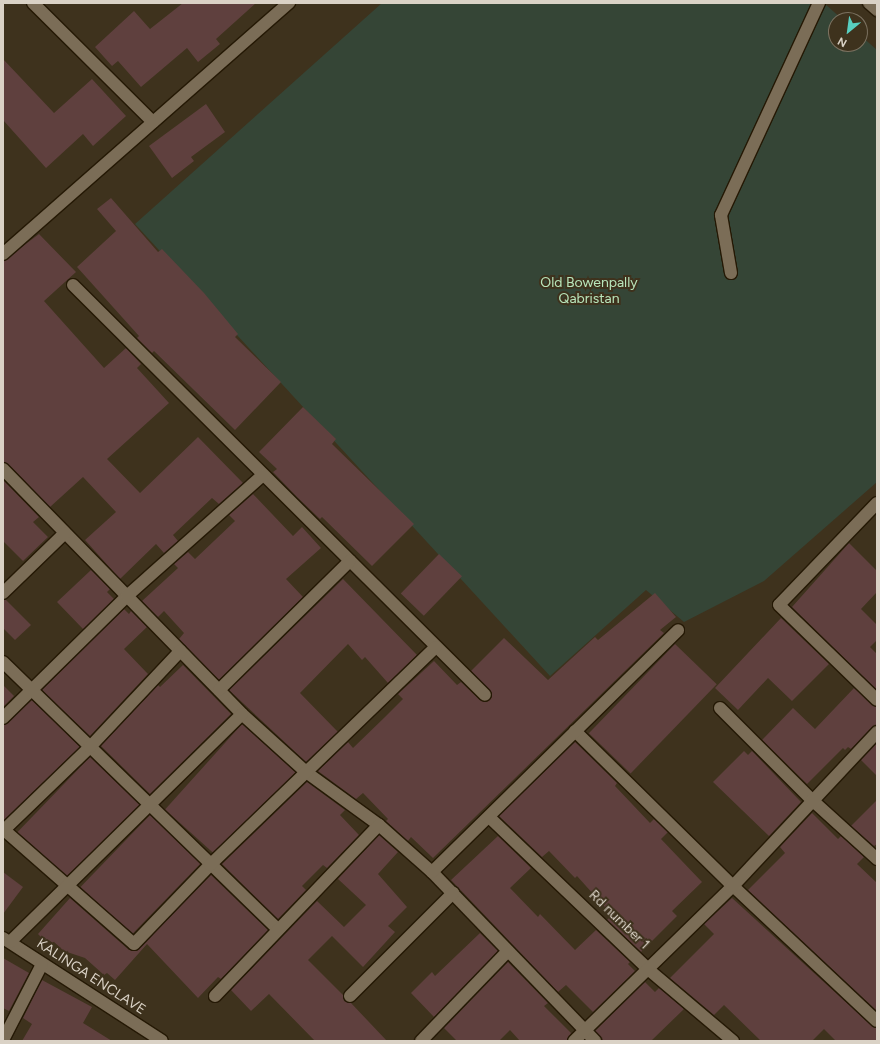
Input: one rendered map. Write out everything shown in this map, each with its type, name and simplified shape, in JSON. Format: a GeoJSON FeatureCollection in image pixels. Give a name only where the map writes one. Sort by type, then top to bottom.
{"type":"FeatureCollection","features":[{"type":"Feature","properties":{"kind":"street"},"geometry":{"type":"LineString","coordinates":[[33,3],[153,122]]}},
{"type":"Feature","properties":{"kind":"street"},"geometry":{"type":"LineString","coordinates":[[3,254],[289,3]]}},
{"type":"Feature","properties":{"kind":"street"},"geometry":{"type":"LineString","coordinates":[[731,273],[721,215],[819,3]]}},
{"type":"Feature","properties":{"kind":"street"},"geometry":{"type":"LineString","coordinates":[[869,3],[877,10]]}},
{"type":"Feature","properties":{"kind":"street"},"geometry":{"type":"LineString","coordinates":[[73,285],[485,695]]}},
{"type":"Feature","properties":{"kind":"street"},"geometry":{"type":"LineString","coordinates":[[3,469],[242,714],[306,772],[379,825],[432,872],[595,1041]]}},
{"type":"Feature","properties":{"kind":"street"},"geometry":{"type":"LineString","coordinates":[[3,718],[127,596],[263,475]]}},
{"type":"Feature","properties":{"kind":"street"},"geometry":{"type":"LineString","coordinates":[[877,504],[779,605],[877,700]]}},
{"type":"Feature","properties":{"kind":"street"},"geometry":{"type":"LineString","coordinates":[[3,593],[65,533]]}},
{"type":"Feature","properties":{"kind":"street"},"geometry":{"type":"LineString","coordinates":[[219,690],[350,562]]}},
{"type":"Feature","properties":{"kind":"street"},"geometry":{"type":"LineString","coordinates":[[432,872],[678,630]]}},
{"type":"Feature","properties":{"kind":"street"},"geometry":{"type":"LineString","coordinates":[[180,651],[90,747],[3,830],[67,884],[134,944],[210,865],[436,647]]}},
{"type":"Feature","properties":{"kind":"street"},"geometry":{"type":"LineString","coordinates":[[3,662],[210,865],[277,928]]}},
{"type":"Feature","properties":{"kind":"street"},"geometry":{"type":"LineString","coordinates":[[720,708],[812,800],[877,859]]}},
{"type":"Feature","properties":{"kind":"street"},"geometry":{"type":"LineString","coordinates":[[6,940],[67,884],[242,714]]}},
{"type":"Feature","properties":{"kind":"street"},"geometry":{"type":"LineString","coordinates":[[575,731],[734,886],[877,1021]]}},
{"type":"Feature","properties":{"kind":"street"},"geometry":{"type":"LineString","coordinates":[[574,1041],[734,886],[812,800],[877,732]]}},
{"type":"Feature","properties":{"kind":"street","name":"Rd number 1"},"geometry":{"type":"LineString","coordinates":[[489,817],[649,970],[733,1041]]}},
{"type":"Feature","properties":{"kind":"street"},"geometry":{"type":"LineString","coordinates":[[215,996],[277,928],[379,825]]}},
{"type":"Feature","properties":{"kind":"street"},"geometry":{"type":"LineString","coordinates":[[350,996],[453,893]]}},
{"type":"Feature","properties":{"kind":"street","name":"KALINGA ENCLAVE"},"geometry":{"type":"LineString","coordinates":[[6,940],[162,1041]]}},
{"type":"Feature","properties":{"kind":"street"},"geometry":{"type":"LineString","coordinates":[[421,1041],[508,951]]}},
{"type":"Feature","properties":{"kind":"street"},"geometry":{"type":"LineString","coordinates":[[3,1040],[42,964]]}},
{"type":"Feature","properties":{"kind":"green space","name":"Old Bowenpally Qabristan"},"geometry":{"type":"Polygon","coordinates":[[[382,3],[824,3],[834,12],[828,12],[828,52],[868,52],[868,42],[877,50],[877,482],[764,581],[684,622],[646,590],[550,676],[135,224],[382,3]]]}},
{"type":"Feature","properties":{"kind":"building"},"geometry":{"type":"Polygon","coordinates":[[[183,3],[256,3],[216,39],[220,44],[198,62],[187,48],[141,87],[118,61],[112,66],[95,47],[134,11],[150,29],[183,3]]]}},
{"type":"Feature","properties":{"kind":"building"},"geometry":{"type":"Polygon","coordinates":[[[3,59],[54,113],[92,79],[126,116],[93,146],[83,134],[46,168],[3,120],[3,59]]]}},
{"type":"Feature","properties":{"kind":"building"},"geometry":{"type":"Polygon","coordinates":[[[206,104],[225,132],[191,157],[194,161],[172,178],[149,146],[206,104]]]}},
{"type":"Feature","properties":{"kind":"building"},"geometry":{"type":"Polygon","coordinates":[[[111,198],[158,252],[162,249],[204,293],[238,334],[235,337],[281,382],[235,430],[154,351],[152,353],[137,338],[139,336],[77,267],[116,231],[97,209],[111,198]]]}},
{"type":"Feature","properties":{"kind":"building"},"geometry":{"type":"Polygon","coordinates":[[[39,234],[76,272],[44,301],[104,368],[126,348],[141,364],[137,368],[169,403],[107,459],[140,493],[198,437],[243,483],[219,504],[212,498],[173,535],[178,541],[164,553],[156,544],[120,579],[85,540],[116,512],[83,477],[50,507],[8,464],[3,462],[3,261],[39,234]]]}},
{"type":"Feature","properties":{"kind":"building"},"geometry":{"type":"Polygon","coordinates":[[[303,407],[336,439],[332,444],[414,524],[372,566],[322,517],[320,519],[297,497],[273,472],[277,469],[259,452],[303,407]]]}},
{"type":"Feature","properties":{"kind":"building"},"geometry":{"type":"Polygon","coordinates":[[[3,480],[39,517],[33,522],[48,537],[23,561],[3,541],[3,480]]]}},
{"type":"Feature","properties":{"kind":"building"},"geometry":{"type":"Polygon","coordinates":[[[253,494],[293,536],[302,527],[321,548],[286,579],[303,597],[219,680],[179,639],[184,633],[164,611],[158,617],[142,601],[178,568],[174,564],[188,552],[195,559],[235,521],[229,515],[253,494]]]}},
{"type":"Feature","properties":{"kind":"building"},"geometry":{"type":"Polygon","coordinates":[[[849,543],[877,571],[877,592],[861,609],[877,625],[877,640],[870,647],[877,654],[877,690],[792,607],[849,543]]]}},
{"type":"Feature","properties":{"kind":"building"},"geometry":{"type":"Polygon","coordinates":[[[439,554],[462,576],[424,616],[401,594],[439,554]]]}},
{"type":"Feature","properties":{"kind":"building"},"geometry":{"type":"Polygon","coordinates":[[[91,570],[110,589],[107,592],[114,599],[83,629],[57,602],[91,570]]]}},
{"type":"Feature","properties":{"kind":"building"},"geometry":{"type":"Polygon","coordinates":[[[343,579],[417,655],[388,683],[365,657],[362,660],[348,644],[300,693],[338,732],[306,762],[229,690],[343,579]]]}},
{"type":"Feature","properties":{"kind":"building"},"geometry":{"type":"Polygon","coordinates":[[[655,593],[676,617],[660,630],[664,633],[433,858],[411,837],[408,841],[386,821],[388,819],[363,793],[356,799],[318,771],[348,742],[353,748],[403,699],[398,694],[434,661],[457,685],[461,682],[480,700],[487,702],[492,697],[492,693],[471,671],[504,638],[548,680],[595,637],[598,640],[655,593]]]}},
{"type":"Feature","properties":{"kind":"building"},"geometry":{"type":"Polygon","coordinates":[[[3,600],[6,600],[31,625],[15,640],[3,628],[3,600]]]}},
{"type":"Feature","properties":{"kind":"building"},"geometry":{"type":"Polygon","coordinates":[[[124,609],[129,614],[131,611],[147,627],[124,649],[148,674],[90,736],[42,690],[124,609]]]}},
{"type":"Feature","properties":{"kind":"building"},"geometry":{"type":"Polygon","coordinates":[[[781,618],[829,664],[792,701],[768,678],[738,710],[715,688],[781,618]]]}},
{"type":"Feature","properties":{"kind":"building"},"geometry":{"type":"Polygon","coordinates":[[[675,644],[717,684],[631,773],[589,733],[675,644]]]}},
{"type":"Feature","properties":{"kind":"building"},"geometry":{"type":"Polygon","coordinates":[[[183,665],[231,714],[150,794],[101,746],[158,685],[160,687],[183,665]]]}},
{"type":"Feature","properties":{"kind":"building"},"geometry":{"type":"Polygon","coordinates":[[[3,685],[14,696],[3,707],[3,685]]]}},
{"type":"Feature","properties":{"kind":"building"},"geometry":{"type":"Polygon","coordinates":[[[854,688],[877,707],[877,725],[872,727],[851,749],[848,747],[845,750],[843,748],[807,784],[762,740],[793,708],[815,729],[854,688]]]}},
{"type":"Feature","properties":{"kind":"building"},"geometry":{"type":"Polygon","coordinates":[[[32,700],[80,747],[4,820],[3,725],[32,700]]]}},
{"type":"Feature","properties":{"kind":"building"},"geometry":{"type":"Polygon","coordinates":[[[242,724],[296,772],[219,858],[165,809],[242,724]]]}},
{"type":"Feature","properties":{"kind":"building"},"geometry":{"type":"Polygon","coordinates":[[[575,742],[617,783],[615,786],[650,823],[654,819],[668,832],[661,839],[702,882],[672,911],[677,916],[641,952],[607,920],[612,915],[577,876],[575,878],[549,851],[542,857],[499,816],[575,742]]]}},
{"type":"Feature","properties":{"kind":"building"},"geometry":{"type":"Polygon","coordinates":[[[877,743],[877,776],[861,760],[877,743]]]}},
{"type":"Feature","properties":{"kind":"building"},"geometry":{"type":"Polygon","coordinates":[[[744,751],[748,755],[752,751],[801,802],[769,836],[713,782],[744,751]]]}},
{"type":"Feature","properties":{"kind":"building"},"geometry":{"type":"Polygon","coordinates":[[[90,757],[140,805],[67,880],[17,833],[90,757]]]}},
{"type":"Feature","properties":{"kind":"building"},"geometry":{"type":"Polygon","coordinates":[[[307,782],[345,810],[340,815],[359,835],[327,868],[323,865],[302,886],[306,890],[278,919],[222,864],[307,782]]]}},
{"type":"Feature","properties":{"kind":"building"},"geometry":{"type":"Polygon","coordinates":[[[877,800],[877,844],[874,846],[851,826],[877,800]]]}},
{"type":"Feature","properties":{"kind":"building"},"geometry":{"type":"Polygon","coordinates":[[[812,813],[838,839],[841,836],[864,857],[857,864],[877,883],[877,1011],[748,890],[785,853],[780,847],[812,813]]]}},
{"type":"Feature","properties":{"kind":"building"},"geometry":{"type":"Polygon","coordinates":[[[150,815],[200,864],[131,936],[81,887],[150,815]]]}},
{"type":"Feature","properties":{"kind":"building"},"geometry":{"type":"Polygon","coordinates":[[[379,835],[398,852],[378,874],[407,907],[388,926],[395,932],[363,967],[332,936],[308,960],[343,995],[344,1001],[351,1003],[387,1041],[315,1041],[269,994],[251,1011],[231,990],[317,901],[344,927],[366,905],[338,879],[379,835]]]}},
{"type":"Feature","properties":{"kind":"building"},"geometry":{"type":"Polygon","coordinates":[[[498,836],[531,868],[510,888],[538,917],[540,914],[575,950],[596,930],[630,962],[628,964],[635,971],[593,1012],[566,985],[558,992],[451,880],[498,836]]]}},
{"type":"Feature","properties":{"kind":"building"},"geometry":{"type":"Polygon","coordinates":[[[3,872],[23,887],[3,914],[3,872]]]}},
{"type":"Feature","properties":{"kind":"building"},"geometry":{"type":"Polygon","coordinates":[[[211,875],[268,930],[221,979],[218,977],[198,998],[147,944],[115,980],[107,973],[104,975],[85,958],[64,951],[54,942],[50,946],[38,934],[70,898],[129,950],[137,951],[211,875]]]}},
{"type":"Feature","properties":{"kind":"building"},"geometry":{"type":"Polygon","coordinates":[[[732,898],[872,1026],[877,1028],[877,1041],[836,1041],[824,1029],[812,1041],[761,1041],[724,1005],[714,1015],[670,978],[714,934],[704,924],[732,898]]]}},
{"type":"Feature","properties":{"kind":"building"},"geometry":{"type":"Polygon","coordinates":[[[480,933],[498,951],[434,1017],[411,993],[432,972],[435,976],[480,933]]]}},
{"type":"Feature","properties":{"kind":"building"},"geometry":{"type":"Polygon","coordinates":[[[3,958],[29,973],[9,1011],[3,1008],[3,958]]]}},
{"type":"Feature","properties":{"kind":"building"},"geometry":{"type":"Polygon","coordinates":[[[508,962],[548,1003],[544,1006],[571,1033],[567,1041],[520,1041],[510,1030],[499,1041],[457,1041],[444,1028],[508,962]]]}},
{"type":"Feature","properties":{"kind":"building"},"geometry":{"type":"Polygon","coordinates":[[[42,980],[92,1007],[83,1023],[112,1041],[22,1041],[32,1024],[23,1018],[42,980]]]}},
{"type":"Feature","properties":{"kind":"building"},"geometry":{"type":"Polygon","coordinates":[[[645,982],[655,992],[659,988],[684,1009],[651,1041],[602,1041],[595,1031],[645,982]]]}}]}
